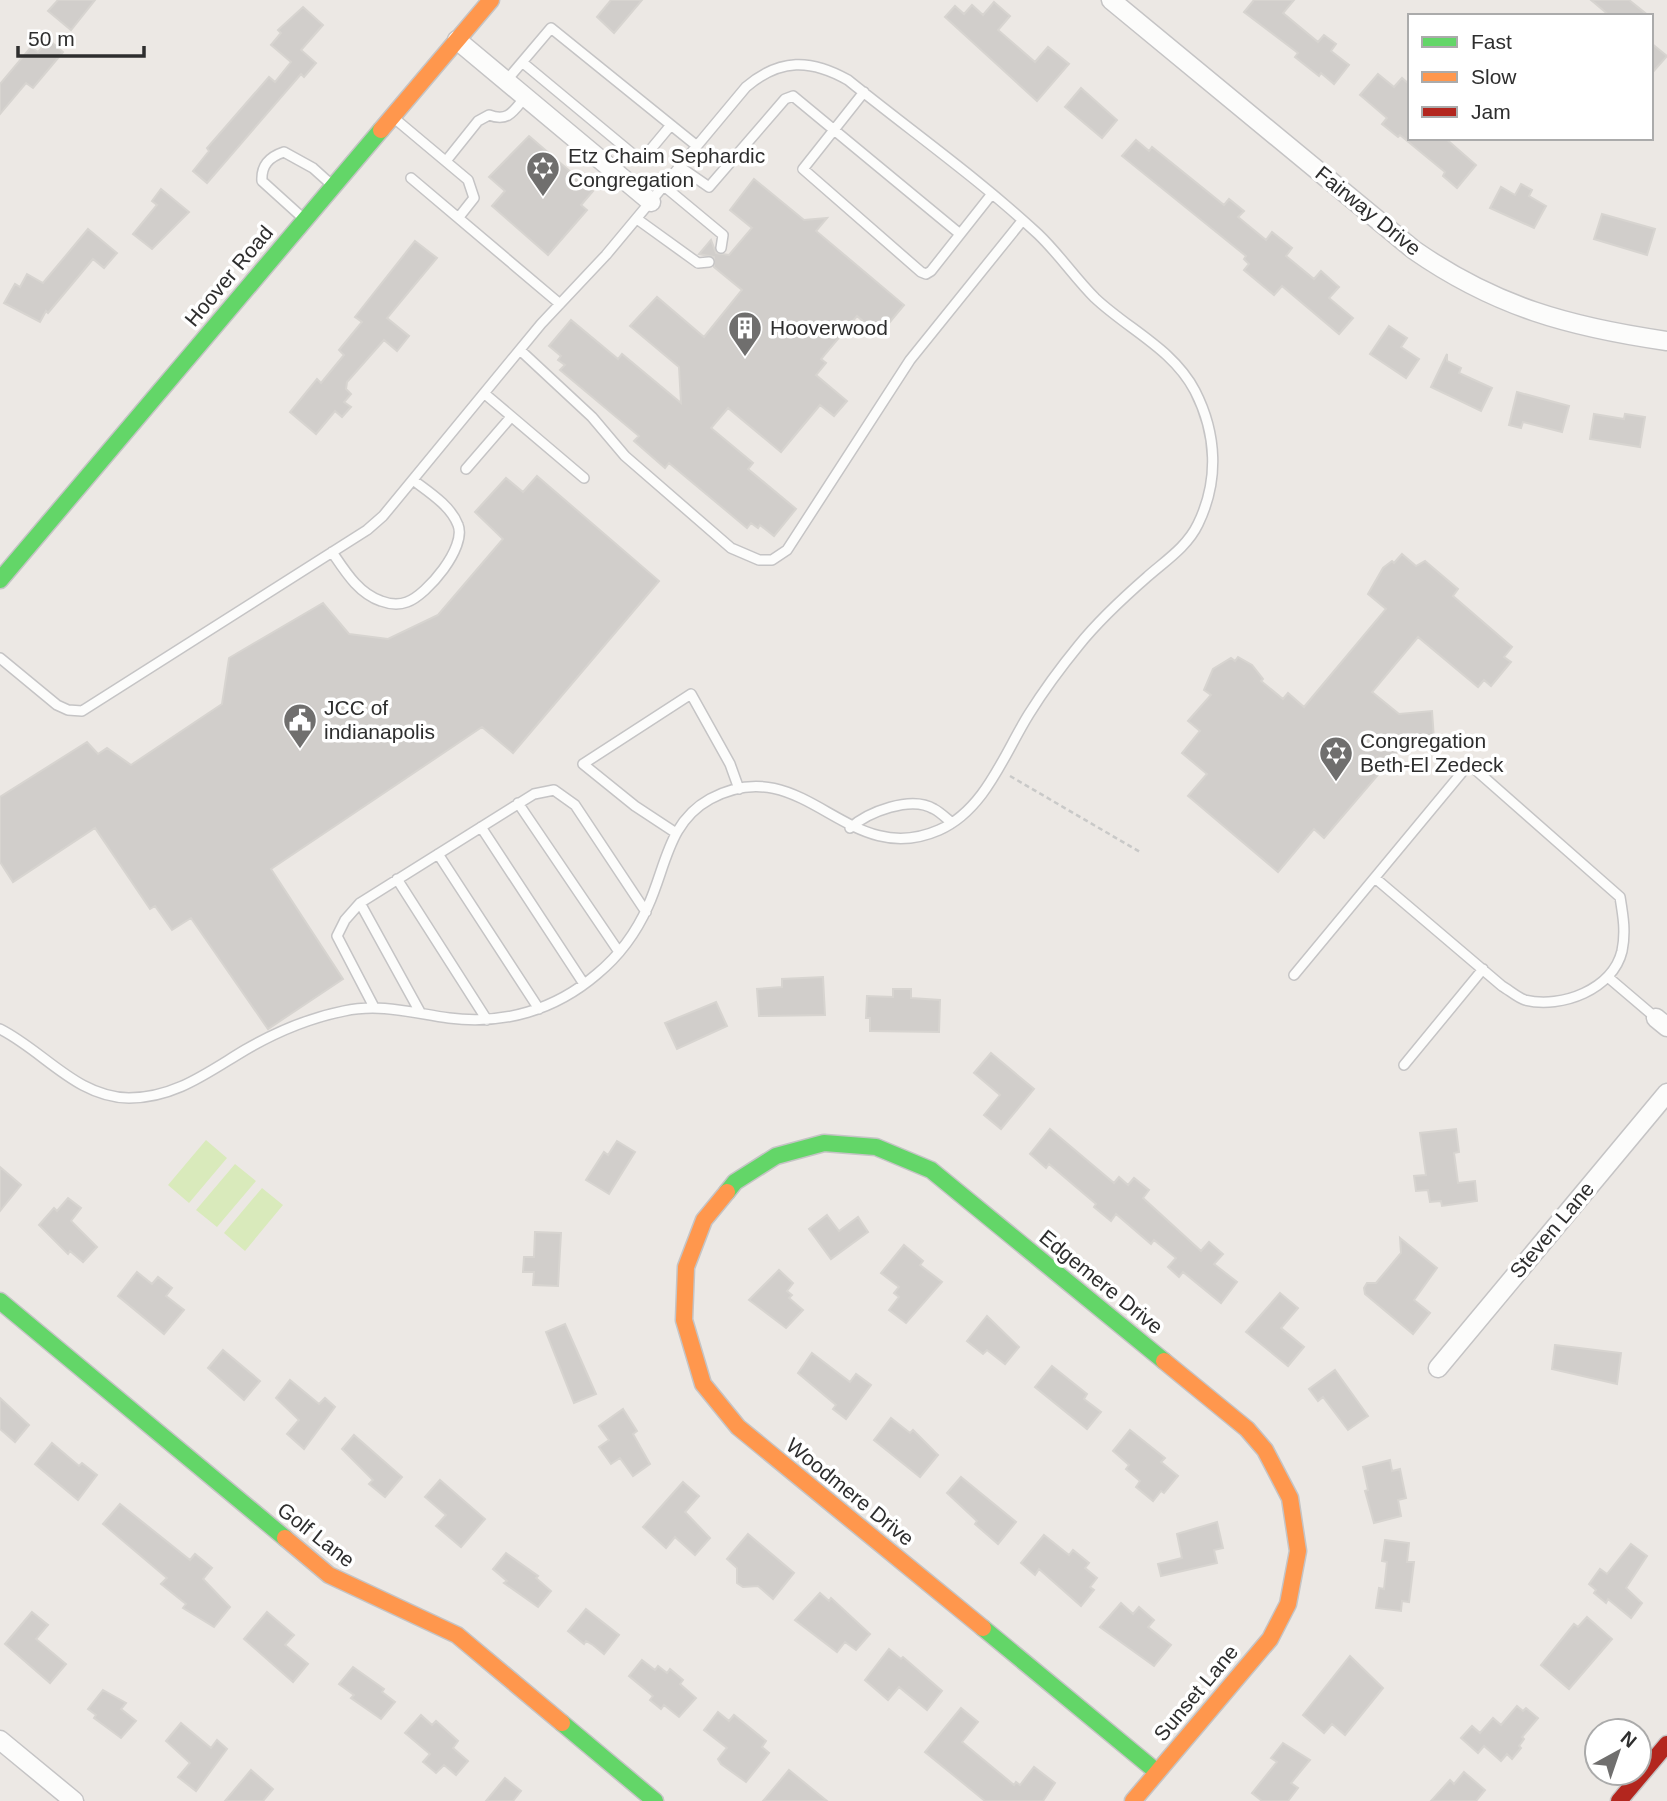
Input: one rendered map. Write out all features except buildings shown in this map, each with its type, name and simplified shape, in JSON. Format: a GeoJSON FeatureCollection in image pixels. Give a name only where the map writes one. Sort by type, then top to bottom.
{"type":"FeatureCollection","features":[{"type":"Feature","properties":{"kind":"street","name":"Hoover Road"},"geometry":{"type":"LineString","coordinates":[[0,580],[491,0]]}},
{"type":"Feature","properties":{"kind":"street","name":"Fairway Drive"},"geometry":{"type":"LineString","coordinates":[[1111,0],[1414,250],[1446,272],[1529,312],[1584,327],[1667,341]]}},
{"type":"Feature","properties":{"kind":"street"},"geometry":{"type":"LineString","coordinates":[[457,40],[651,202]]}},
{"type":"Feature","properties":{"kind":"street","name":"Steven Lane"},"geometry":{"type":"LineString","coordinates":[[1437,1368],[1667,1093]]}},
{"type":"Feature","properties":{"kind":"street","name":"Edgemere Drive"},"geometry":{"type":"LineString","coordinates":[[744,1175],[765,1161],[794,1149],[841,1141],[888,1149],[931,1170],[1259,1440],[1277,1466],[1293,1503],[1299,1534],[1297,1572],[1286,1609]]}},
{"type":"Feature","properties":{"kind":"street","name":"Woodmere Drive"},"geometry":{"type":"LineString","coordinates":[[744,1175],[710,1208],[692,1243],[686,1265],[682,1303],[687,1342],[700,1378],[712,1398],[738,1427],[1157,1772]]}},
{"type":"Feature","properties":{"kind":"street","name":"Golf Lane"},"geometry":{"type":"LineString","coordinates":[[0,1301],[329,1575],[362,1593],[429,1618],[457,1635],[655,1801]]}},
{"type":"Feature","properties":{"kind":"street","name":"Sunset Lane"},"geometry":{"type":"LineString","coordinates":[[1133,1801],[1261,1649],[1286,1609]]}},
{"type":"Feature","properties":{"kind":"street"},"geometry":{"type":"LineString","coordinates":[[0,1740],[74,1801]]}},
{"type":"Feature","properties":{"kind":"street"},"geometry":{"type":"LineString","coordinates":[[1619,1801],[1667,1744]]}},
{"type":"Feature","properties":{"kind":"lane"},"geometry":{"type":"LineString","coordinates":[[506,81],[551,28],[697,146]]}},
{"type":"Feature","properties":{"kind":"lane"},"geometry":{"type":"LineString","coordinates":[[522,62],[634,155],[646,156],[671,125]]}},
{"type":"Feature","properties":{"kind":"lane"},"geometry":{"type":"LineString","coordinates":[[0,658],[68,710],[82,711],[332,552],[383,516],[520,350],[637,219],[746,87],[759,76],[777,68],[800,64],[824,66],[864,92],[1041,236],[1093,296],[1139,335],[1169,354],[1194,390],[1211,431],[1214,468],[1196,529],[1179,550],[1089,632],[1030,712],[999,769],[974,802],[952,823],[923,836],[896,839],[850,828],[793,792],[776,788],[739,789],[711,799],[693,810],[676,833],[646,912],[619,952],[584,984],[539,1009],[486,1020],[374,1007],[351,1009],[304,1022],[246,1049],[190,1083],[152,1096],[126,1098],[97,1093],[78,1084],[21,1040],[0,1029]]}},
{"type":"Feature","properties":{"kind":"lane"},"geometry":{"type":"LineString","coordinates":[[864,92],[805,164],[806,175],[921,272],[926,274],[931,271],[991,195]]}},
{"type":"Feature","properties":{"kind":"lane"},"geometry":{"type":"LineString","coordinates":[[446,161],[478,121],[489,116],[501,120],[509,117],[525,97]]}},
{"type":"Feature","properties":{"kind":"lane"},"geometry":{"type":"LineString","coordinates":[[680,167],[709,187],[789,97],[797,98],[960,234]]}},
{"type":"Feature","properties":{"kind":"lane"},"geometry":{"type":"LineString","coordinates":[[392,116],[446,161],[472,187],[474,198],[459,217]]}},
{"type":"Feature","properties":{"kind":"lane"},"geometry":{"type":"LineString","coordinates":[[305,220],[262,181],[261,172],[266,162],[284,152],[313,168],[334,186]]}},
{"type":"Feature","properties":{"kind":"lane"},"geometry":{"type":"LineString","coordinates":[[411,178],[560,304]]}},
{"type":"Feature","properties":{"kind":"lane"},"geometry":{"type":"LineString","coordinates":[[664,186],[723,235],[721,248]]}},
{"type":"Feature","properties":{"kind":"lane"},"geometry":{"type":"LineString","coordinates":[[637,219],[698,263],[709,262]]}},
{"type":"Feature","properties":{"kind":"lane"},"geometry":{"type":"LineString","coordinates":[[520,350],[592,417],[625,456],[731,548],[759,560],[772,561],[787,550],[910,360],[1022,221]]}},
{"type":"Feature","properties":{"kind":"lane"},"geometry":{"type":"LineString","coordinates":[[485,394],[584,478]]}},
{"type":"Feature","properties":{"kind":"lane"},"geometry":{"type":"LineString","coordinates":[[466,469],[512,417]]}},
{"type":"Feature","properties":{"kind":"lane"},"geometry":{"type":"LineString","coordinates":[[332,552],[357,585],[381,601],[401,603],[419,594],[445,566],[460,537],[458,526],[448,510],[413,480]]}},
{"type":"Feature","properties":{"kind":"lane"},"geometry":{"type":"LineString","coordinates":[[676,833],[635,806],[583,764],[691,694],[730,764],[739,789]]}},
{"type":"Feature","properties":{"kind":"lane"},"geometry":{"type":"LineString","coordinates":[[1294,975],[1469,764],[1620,897],[1625,928],[1622,953],[1609,978],[1582,994],[1558,1000],[1525,1000],[1502,986],[1375,878]]}},
{"type":"Feature","properties":{"kind":"lane"},"geometry":{"type":"LineString","coordinates":[[374,1007],[337,936],[345,920],[360,903],[534,794],[554,790],[575,805],[646,912]]}},
{"type":"Feature","properties":{"kind":"lane"},"geometry":{"type":"LineString","coordinates":[[518,803],[619,952]]}},
{"type":"Feature","properties":{"kind":"lane"},"geometry":{"type":"LineString","coordinates":[[850,828],[876,809],[912,806],[932,807],[952,823]]}},
{"type":"Feature","properties":{"kind":"lane"},"geometry":{"type":"LineString","coordinates":[[481,827],[584,984]]}},
{"type":"Feature","properties":{"kind":"lane"},"geometry":{"type":"LineString","coordinates":[[438,854],[539,1009]]}},
{"type":"Feature","properties":{"kind":"lane"},"geometry":{"type":"LineString","coordinates":[[397,879],[486,1020]]}},
{"type":"Feature","properties":{"kind":"lane"},"geometry":{"type":"LineString","coordinates":[[360,903],[420,1012]]}},
{"type":"Feature","properties":{"kind":"lane"},"geometry":{"type":"LineString","coordinates":[[1404,1065],[1483,969]]}},
{"type":"Feature","properties":{"kind":"lane"},"geometry":{"type":"LineString","coordinates":[[1609,978],[1662,1022]]}},
{"type":"Feature","properties":{"kind":"path"},"geometry":{"type":"LineString","coordinates":[[999,769],[1140,852]]}},
{"type":"Feature","properties":{"kind":"green space"},"geometry":{"type":"Polygon","coordinates":[[[206,1140],[227,1158],[189,1203],[168,1185],[206,1140]]]}},
{"type":"Feature","properties":{"kind":"green space"},"geometry":{"type":"Polygon","coordinates":[[[235,1164],[256,1181],[217,1227],[196,1210],[235,1164]]]}},
{"type":"Feature","properties":{"kind":"green space"},"geometry":{"type":"Polygon","coordinates":[[[262,1188],[283,1205],[245,1251],[224,1233],[262,1188]]]}},
{"type":"Feature","properties":{"kind":"traffic: fast"},"geometry":{"type":"LineString","coordinates":[[0,580],[381,130]]}},
{"type":"Feature","properties":{"kind":"traffic: fast"},"geometry":{"type":"LineString","coordinates":[[727,1192],[735,1182],[776,1156],[824,1143],[876,1147],[931,1170],[1164,1361]]}},
{"type":"Feature","properties":{"kind":"traffic: fast"},"geometry":{"type":"LineString","coordinates":[[0,1301],[285,1538]]}},
{"type":"Feature","properties":{"kind":"traffic: fast"},"geometry":{"type":"LineString","coordinates":[[983,1628],[1157,1772]]}},
{"type":"Feature","properties":{"kind":"traffic: fast"},"geometry":{"type":"LineString","coordinates":[[562,1723],[655,1801]]}},
{"type":"Feature","properties":{"kind":"traffic: slow"},"geometry":{"type":"LineString","coordinates":[[381,130],[491,0]]}},
{"type":"Feature","properties":{"kind":"traffic: slow"},"geometry":{"type":"LineString","coordinates":[[727,1192],[704,1220],[686,1267],[684,1320],[703,1384],[738,1427],[983,1628]]}},
{"type":"Feature","properties":{"kind":"traffic: slow"},"geometry":{"type":"LineString","coordinates":[[1133,1801],[1270,1639],[1288,1604],[1298,1551],[1290,1498],[1265,1450],[1247,1429],[1164,1361]]}},
{"type":"Feature","properties":{"kind":"traffic: slow"},"geometry":{"type":"LineString","coordinates":[[285,1538],[329,1575],[457,1635],[562,1723]]}},
{"type":"Feature","properties":{"kind":"traffic: jam"},"geometry":{"type":"LineString","coordinates":[[1619,1801],[1667,1744]]}},
{"type":"Feature","properties":{"kind":"place","name":"Etz Chaim Sephardic Congregation"},"geometry":{"type":"Point","coordinates":[543,198]}},
{"type":"Feature","properties":{"kind":"place","name":"Hooverwood"},"geometry":{"type":"Point","coordinates":[745,358]}},
{"type":"Feature","properties":{"kind":"place","name":"JCC of indianapolis"},"geometry":{"type":"Point","coordinates":[300,750]}},
{"type":"Feature","properties":{"kind":"place","name":"Congregation Beth-El Zedeck"},"geometry":{"type":"Point","coordinates":[1336,783]}}]}
